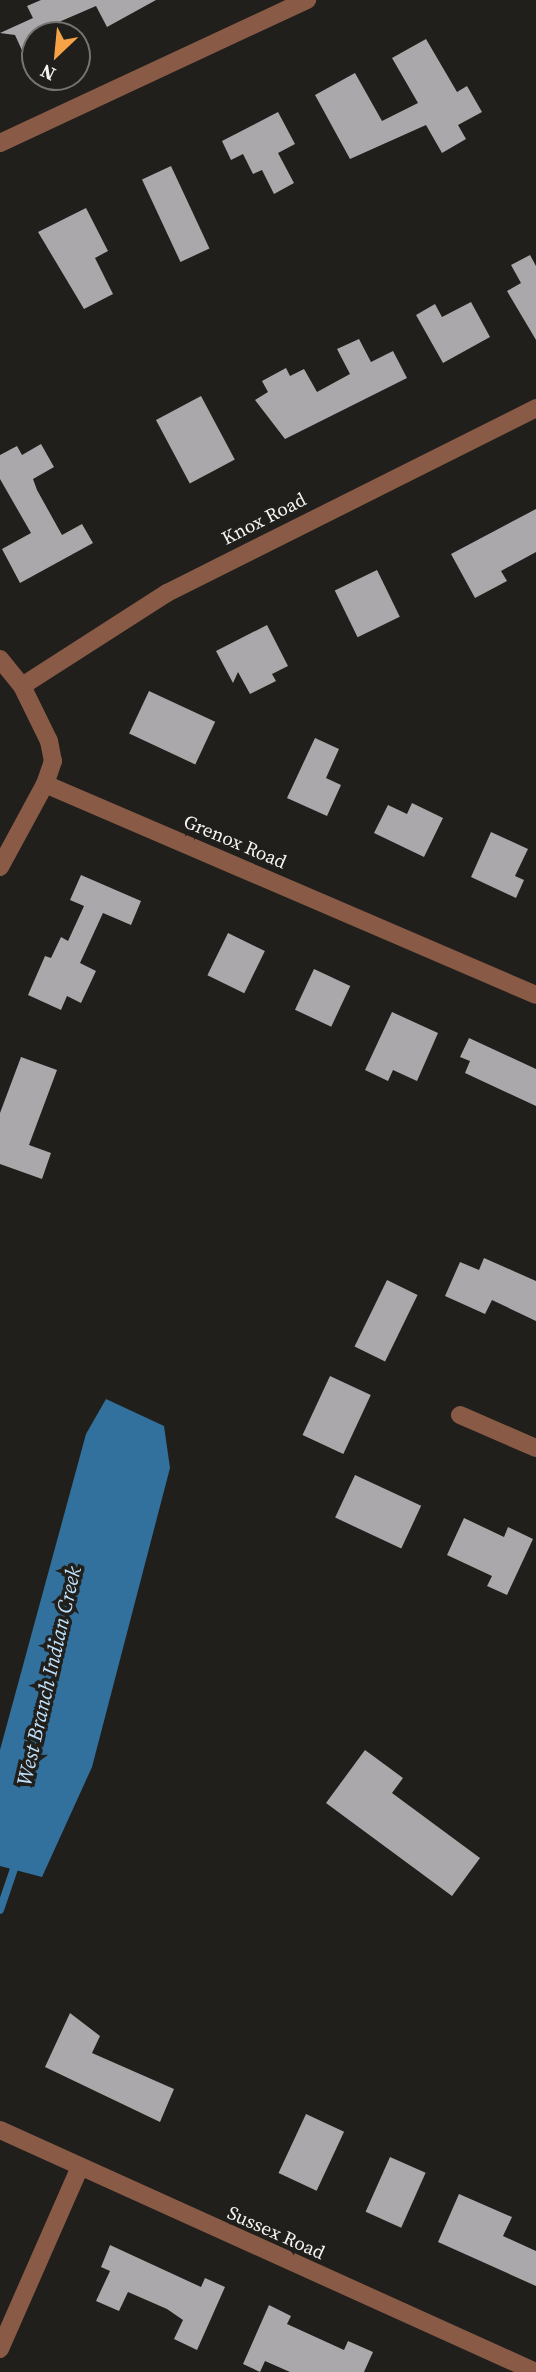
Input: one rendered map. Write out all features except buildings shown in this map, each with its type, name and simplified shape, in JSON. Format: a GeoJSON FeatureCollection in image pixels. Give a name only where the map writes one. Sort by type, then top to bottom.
{"type":"FeatureCollection","features":[{"type":"Feature","properties":{"kind":"street"},"geometry":{"type":"LineString","coordinates":[[0,143],[307,0]]}},
{"type":"Feature","properties":{"kind":"street","name":"Knox Road"},"geometry":{"type":"LineString","coordinates":[[22,686],[167,593],[536,408]]}},
{"type":"Feature","properties":{"kind":"street"},"geometry":{"type":"LineString","coordinates":[[0,659],[22,686],[49,741],[53,761],[45,784],[0,867]]}},
{"type":"Feature","properties":{"kind":"street","name":"Grenox Road"},"geometry":{"type":"LineString","coordinates":[[45,784],[536,995]]}},
{"type":"Feature","properties":{"kind":"street"},"geometry":{"type":"LineString","coordinates":[[460,1415],[536,1448]]}},
{"type":"Feature","properties":{"kind":"street","name":"Sussex Road"},"geometry":{"type":"LineString","coordinates":[[0,2130],[536,2372]]}},
{"type":"Feature","properties":{"kind":"street"},"geometry":{"type":"LineString","coordinates":[[0,2349],[80,2167]]}},
{"type":"Feature","properties":{"kind":"water"},"geometry":{"type":"Polygon","coordinates":[[[106,1399],[164,1426],[170,1468],[92,1767],[42,1877],[0,1866],[0,1750],[86,1434],[106,1399]]]}},
{"type":"Feature","properties":{"kind":"waterway","name":"West Branch Indian Creek"},"geometry":{"type":"LineString","coordinates":[[0,1910],[17,1860]]}}]}
